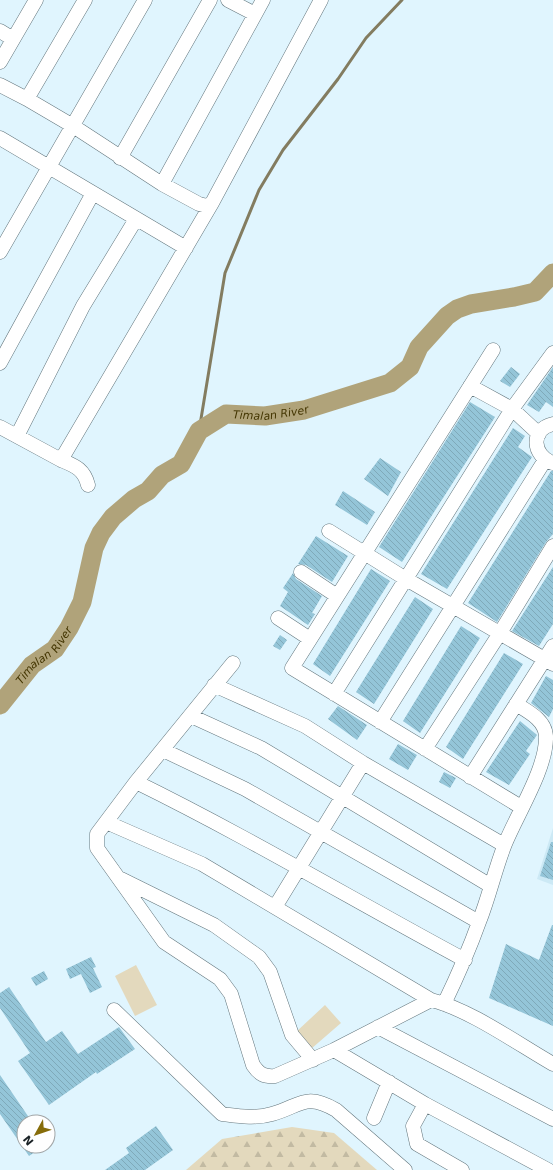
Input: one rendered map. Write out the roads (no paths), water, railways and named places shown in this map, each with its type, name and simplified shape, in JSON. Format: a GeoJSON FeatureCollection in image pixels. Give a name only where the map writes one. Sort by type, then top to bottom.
{"type":"FeatureCollection","features":[{"type":"Feature","properties":{"kind":"street"},"geometry":{"type":"LineString","coordinates":[[0,62],[36,0]]}},
{"type":"Feature","properties":{"kind":"street"},"geometry":{"type":"LineString","coordinates":[[27,99],[85,0]]}},
{"type":"Feature","properties":{"kind":"street"},"geometry":{"type":"LineString","coordinates":[[0,252],[48,166],[73,126],[145,0]]}},
{"type":"Feature","properties":{"kind":"street"},"geometry":{"type":"LineString","coordinates":[[120,158],[210,0]]}},
{"type":"Feature","properties":{"kind":"street"},"geometry":{"type":"LineString","coordinates":[[228,0],[255,14]]}},
{"type":"Feature","properties":{"kind":"street"},"geometry":{"type":"LineString","coordinates":[[162,184],[263,0]]}},
{"type":"Feature","properties":{"kind":"street"},"geometry":{"type":"LineString","coordinates":[[61,460],[212,203],[321,0]]}},
{"type":"Feature","properties":{"kind":"street"},"geometry":{"type":"LineString","coordinates":[[0,31],[13,38]]}},
{"type":"Feature","properties":{"kind":"street"},"geometry":{"type":"LineString","coordinates":[[0,85],[73,126],[162,184],[199,204],[207,206],[212,203]]}},
{"type":"Feature","properties":{"kind":"street"},"geometry":{"type":"LineString","coordinates":[[0,139],[186,248]]}},
{"type":"Feature","properties":{"kind":"street"},"geometry":{"type":"LineString","coordinates":[[0,363],[92,193]]}},
{"type":"Feature","properties":{"kind":"street"},"geometry":{"type":"LineString","coordinates":[[17,436],[83,306],[136,219]]}},
{"type":"Feature","properties":{"kind":"street"},"geometry":{"type":"LineString","coordinates":[[493,350],[336,596],[292,668],[521,807]]}},
{"type":"Feature","properties":{"kind":"street"},"geometry":{"type":"LineString","coordinates":[[334,694],[512,409],[553,353]]}},
{"type":"Feature","properties":{"kind":"street"},"geometry":{"type":"LineString","coordinates":[[470,386],[512,409],[539,434]]}},
{"type":"Feature","properties":{"kind":"street"},"geometry":{"type":"LineString","coordinates":[[380,722],[453,606],[549,462],[538,453],[536,443],[539,434],[547,426],[553,424]]}},
{"type":"Feature","properties":{"kind":"street"},"geometry":{"type":"LineString","coordinates":[[0,428],[61,460],[78,467],[84,473],[88,485]]}},
{"type":"Feature","properties":{"kind":"street"},"geometry":{"type":"LineString","coordinates":[[329,531],[406,579],[549,662]]}},
{"type":"Feature","properties":{"kind":"street"},"geometry":{"type":"LineString","coordinates":[[425,749],[500,633],[553,546]]}},
{"type":"Feature","properties":{"kind":"street"},"geometry":{"type":"LineString","coordinates":[[301,572],[336,596]]}},
{"type":"Feature","properties":{"kind":"street"},"geometry":{"type":"LineString","coordinates":[[278,618],[310,640]]}},
{"type":"Feature","properties":{"kind":"street"},"geometry":{"type":"LineString","coordinates":[[470,777],[516,704],[549,662],[553,646]]}},
{"type":"Feature","properties":{"kind":"street"},"geometry":{"type":"LineString","coordinates":[[233,663],[136,782],[106,822],[98,834],[97,848],[164,942],[220,979],[231,994],[253,1065],[259,1073],[266,1077],[275,1076],[313,1060],[378,1027],[437,1002],[465,960],[504,846],[533,783],[545,751],[546,735],[543,726],[534,716],[516,704]]}},
{"type":"Feature","properties":{"kind":"street"},"geometry":{"type":"LineString","coordinates":[[214,685],[304,726],[363,763],[504,846]]}},
{"type":"Feature","properties":{"kind":"street"},"geometry":{"type":"LineString","coordinates":[[191,716],[261,748],[341,798],[491,886]]}},
{"type":"Feature","properties":{"kind":"street"},"geometry":{"type":"LineString","coordinates":[[163,750],[245,788],[479,922]]}},
{"type":"Feature","properties":{"kind":"street"},"geometry":{"type":"LineString","coordinates":[[275,908],[363,763]]}},
{"type":"Feature","properties":{"kind":"street"},"geometry":{"type":"LineString","coordinates":[[136,782],[213,820],[298,869],[465,960]]}},
{"type":"Feature","properties":{"kind":"street"},"geometry":{"type":"LineString","coordinates":[[106,822],[202,864],[437,1002],[467,1015],[553,1064]]}},
{"type":"Feature","properties":{"kind":"street"},"geometry":{"type":"LineString","coordinates":[[117,877],[214,925],[258,958],[270,972],[292,1035],[313,1060]]}},
{"type":"Feature","properties":{"kind":"street"},"geometry":{"type":"LineString","coordinates":[[114,1010],[222,1114],[242,1117],[260,1117],[312,1100],[324,1103],[336,1110],[405,1170]]}},
{"type":"Feature","properties":{"kind":"street"},"geometry":{"type":"LineString","coordinates":[[378,1027],[553,1119]]}},
{"type":"Feature","properties":{"kind":"street"},"geometry":{"type":"LineString","coordinates":[[334,1050],[425,1104],[548,1170]]}},
{"type":"Feature","properties":{"kind":"street"},"geometry":{"type":"LineString","coordinates":[[374,1118],[389,1082]]}},
{"type":"Feature","properties":{"kind":"street"},"geometry":{"type":"LineString","coordinates":[[425,1104],[413,1126],[417,1144],[462,1170]]}},
{"type":"Feature","properties":{"kind":"waterway"},"geometry":{"type":"LineString","coordinates":[[199,431],[225,273],[259,190],[283,150],[338,79],[366,38],[402,0]]}},
{"type":"Feature","properties":{"kind":"waterway","name":"Timalan River"},"geometry":{"type":"LineString","coordinates":[[0,705],[32,665],[55,649],[69,628],[82,602],[94,548],[101,533],[113,517],[134,499],[148,491],[162,475],[181,464],[199,431],[226,414],[265,416],[304,410],[390,383],[410,367],[419,347],[447,316],[457,309],[471,304],[535,292],[553,273]]}}]}
